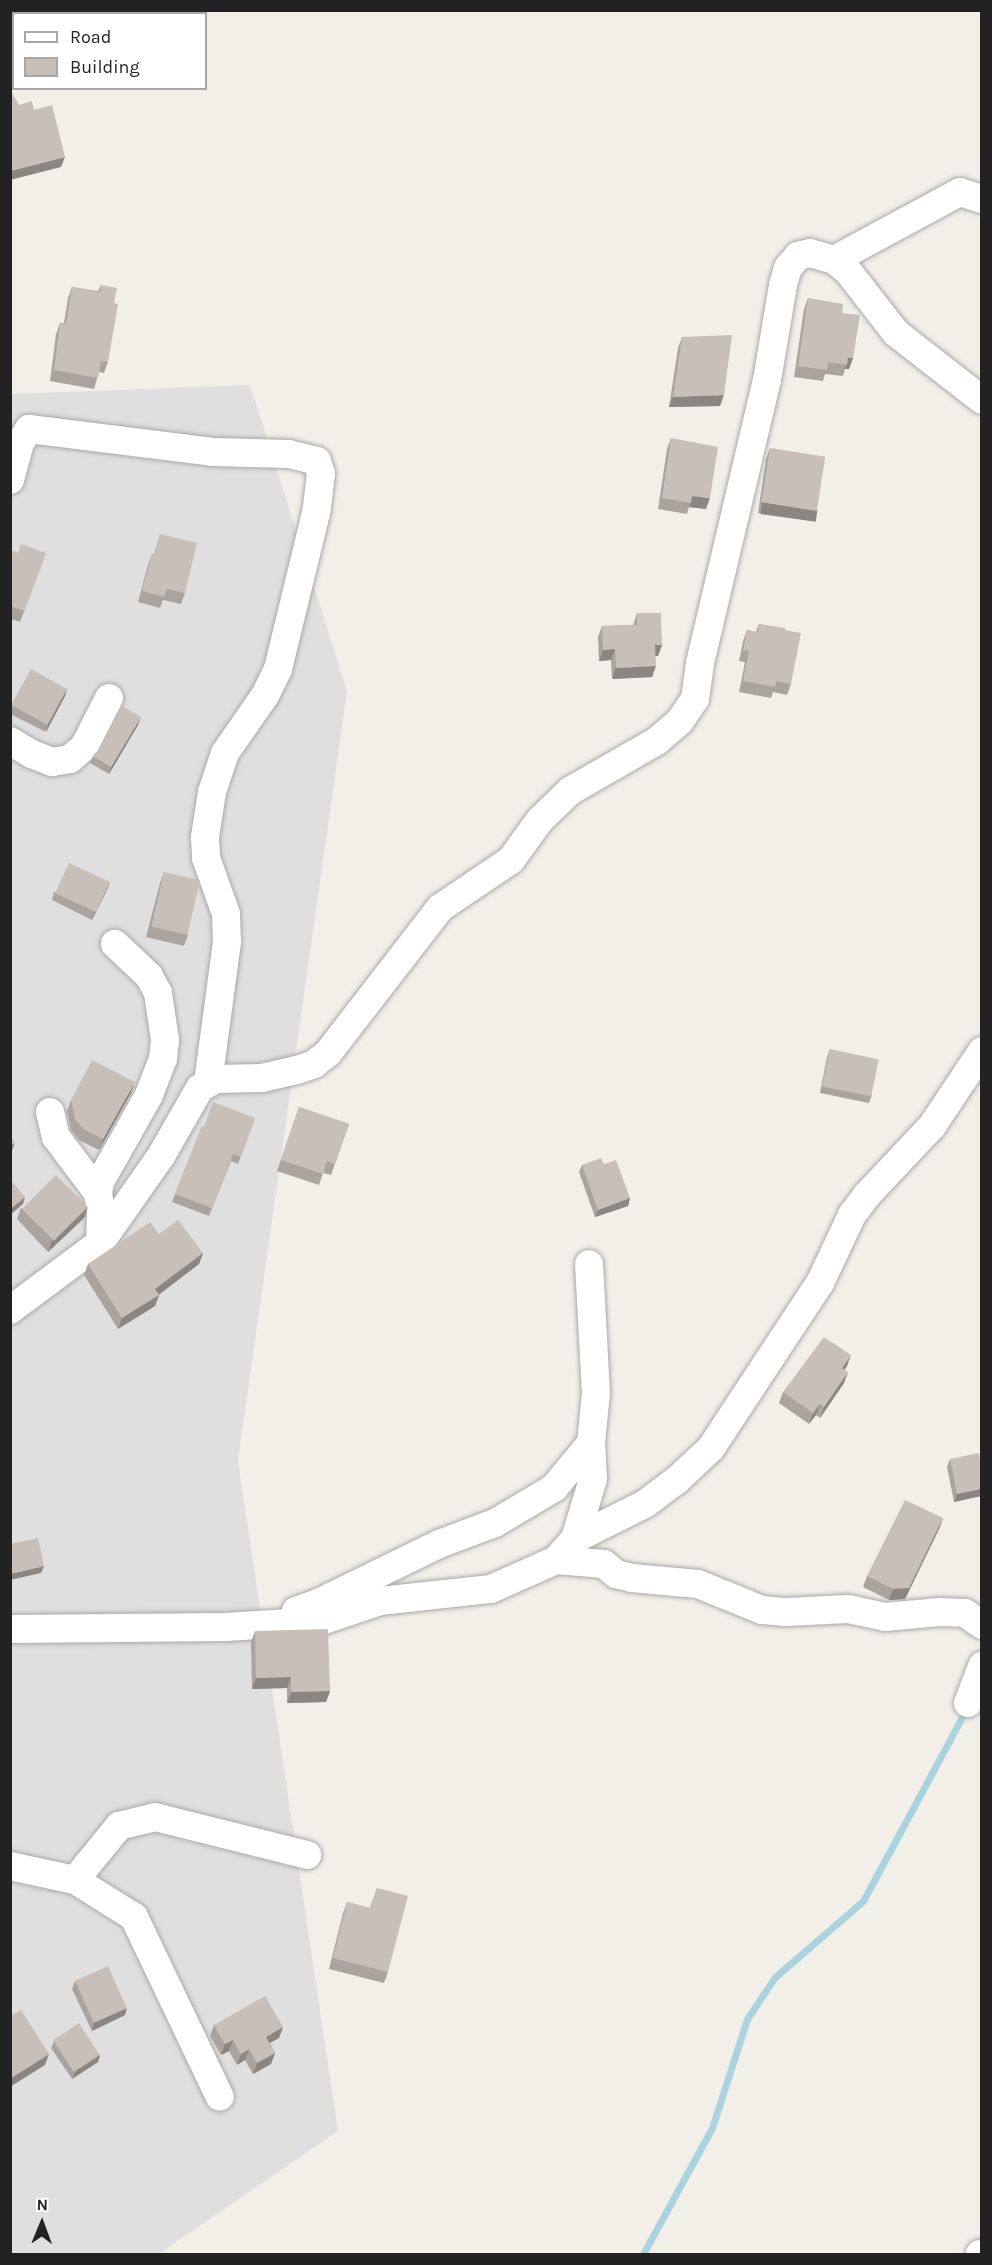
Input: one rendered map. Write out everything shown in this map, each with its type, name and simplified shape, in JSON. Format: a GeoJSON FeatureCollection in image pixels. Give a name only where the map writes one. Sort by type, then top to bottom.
{"type":"FeatureCollection","features":[{"type":"Feature","properties":{"kind":"street"},"geometry":{"type":"LineString","coordinates":[[834,260],[960,192],[981,199]]}},
{"type":"Feature","properties":{"kind":"street"},"geometry":{"type":"LineString","coordinates":[[208,1082],[280,1074],[314,1064],[328,1053],[440,908],[511,860],[540,820],[570,791],[657,741],[680,721],[695,699],[700,663],[766,380],[788,268],[798,256],[810,253],[834,260],[847,270],[896,333],[981,400]]}},
{"type":"Feature","properties":{"kind":"street"},"geometry":{"type":"LineString","coordinates":[[10,480],[20,443],[29,429],[213,452],[289,454],[317,461],[321,474],[316,513],[278,669],[266,694],[225,753],[212,792],[205,837],[206,858],[226,914],[227,942],[208,1082],[195,1096],[166,1150],[100,1243],[10,1310]]}},
{"type":"Feature","properties":{"kind":"street"},"geometry":{"type":"LineString","coordinates":[[10,741],[52,762],[70,759],[84,747],[109,698]]}},
{"type":"Feature","properties":{"kind":"street"},"geometry":{"type":"LineString","coordinates":[[98,1193],[105,1173],[126,1140],[149,1095],[163,1059],[165,1040],[158,993],[148,976],[115,944]]}},
{"type":"Feature","properties":{"kind":"street"},"geometry":{"type":"LineString","coordinates":[[10,1629],[252,1625],[321,1621],[380,1601],[427,1594],[491,1589],[556,1560],[575,1539],[645,1504],[676,1481],[711,1448],[820,1283],[852,1215],[867,1195],[932,1126],[981,1051]]}},
{"type":"Feature","properties":{"kind":"street"},"geometry":{"type":"LineString","coordinates":[[50,1112],[56,1137],[98,1193],[101,1212],[100,1243]]}},
{"type":"Feature","properties":{"kind":"street"},"geometry":{"type":"LineString","coordinates":[[575,1539],[593,1479],[591,1443],[596,1393],[589,1264]]}},
{"type":"Feature","properties":{"kind":"street"},"geometry":{"type":"LineString","coordinates":[[252,1625],[318,1604],[439,1544],[495,1523],[554,1488],[591,1443]]}},
{"type":"Feature","properties":{"kind":"street"},"geometry":{"type":"LineString","coordinates":[[556,1560],[604,1564],[616,1574],[632,1578],[698,1584],[762,1610],[786,1612],[848,1609],[885,1617],[940,1612],[965,1613],[980,1622]]}},
{"type":"Feature","properties":{"kind":"street"},"geometry":{"type":"LineString","coordinates":[[968,1702],[981,1666]]}},
{"type":"Feature","properties":{"kind":"street"},"geometry":{"type":"LineString","coordinates":[[75,1881],[120,1826],[155,1817],[307,1855]]}},
{"type":"Feature","properties":{"kind":"street"},"geometry":{"type":"LineString","coordinates":[[10,1866],[75,1881],[134,1917],[220,2097]]}},
{"type":"Feature","properties":{"kind":"shaded area"},"geometry":{"type":"Polygon","coordinates":[[[250,385],[347,691],[238,1461],[338,2131],[159,2254],[11,2254],[11,394],[250,385]]]}},
{"type":"Feature","properties":{"kind":"building"},"geometry":{"type":"Polygon","coordinates":[[[10,89],[19,105],[32,101],[34,110],[52,105],[65,157],[10,171],[10,89]]]}},
{"type":"Feature","properties":{"kind":"building"},"geometry":{"type":"Polygon","coordinates":[[[101,285],[117,288],[114,303],[118,304],[108,362],[101,361],[98,378],[54,370],[60,323],[66,324],[72,287],[100,292],[101,285]]]}},
{"type":"Feature","properties":{"kind":"building"},"geometry":{"type":"Polygon","coordinates":[[[808,298],[843,304],[842,313],[860,315],[853,358],[848,358],[847,365],[828,362],[827,370],[798,366],[808,298]]]}},
{"type":"Feature","properties":{"kind":"building"},"geometry":{"type":"Polygon","coordinates":[[[732,335],[724,395],[673,397],[682,337],[732,335]]]}},
{"type":"Feature","properties":{"kind":"building"},"geometry":{"type":"Polygon","coordinates":[[[671,438],[718,447],[710,498],[692,496],[691,503],[662,498],[671,438]]]}},
{"type":"Feature","properties":{"kind":"building"},"geometry":{"type":"Polygon","coordinates":[[[770,448],[825,457],[817,511],[761,502],[770,448]]]}},
{"type":"Feature","properties":{"kind":"building"},"geometry":{"type":"Polygon","coordinates":[[[160,534],[197,543],[185,593],[167,589],[164,597],[142,591],[160,534]]]}},
{"type":"Feature","properties":{"kind":"building"},"geometry":{"type":"Polygon","coordinates":[[[21,544],[46,553],[24,611],[10,606],[10,550],[18,553],[21,544]]]}},
{"type":"Feature","properties":{"kind":"building"},"geometry":{"type":"Polygon","coordinates":[[[637,613],[661,613],[662,645],[655,645],[656,666],[616,668],[615,649],[603,650],[602,626],[637,625],[637,613]]]}},
{"type":"Feature","properties":{"kind":"building"},"geometry":{"type":"Polygon","coordinates":[[[759,624],[801,633],[791,684],[776,681],[775,687],[743,681],[749,651],[743,650],[747,630],[758,632],[759,624]]]}},
{"type":"Feature","properties":{"kind":"building"},"geometry":{"type":"Polygon","coordinates":[[[31,669],[67,689],[47,725],[11,705],[31,669]]]}},
{"type":"Feature","properties":{"kind":"building"},"geometry":{"type":"Polygon","coordinates":[[[122,706],[141,717],[111,767],[93,756],[101,747],[122,706]]]}},
{"type":"Feature","properties":{"kind":"building"},"geometry":{"type":"Polygon","coordinates":[[[69,863],[110,882],[96,912],[55,893],[69,863]]]}},
{"type":"Feature","properties":{"kind":"building"},"geometry":{"type":"Polygon","coordinates":[[[164,872],[200,880],[187,935],[151,927],[164,872]]]}},
{"type":"Feature","properties":{"kind":"building"},"geometry":{"type":"Polygon","coordinates":[[[830,1049],[879,1059],[871,1097],[822,1086],[830,1049]]]}},
{"type":"Feature","properties":{"kind":"building"},"geometry":{"type":"Polygon","coordinates":[[[92,1060],[135,1082],[103,1139],[83,1129],[75,1119],[71,1100],[92,1060]]]}},
{"type":"Feature","properties":{"kind":"building"},"geometry":{"type":"Polygon","coordinates":[[[213,1102],[255,1118],[241,1157],[233,1154],[212,1208],[175,1194],[213,1102]]]}},
{"type":"Feature","properties":{"kind":"building"},"geometry":{"type":"Polygon","coordinates":[[[299,1107],[349,1124],[335,1164],[327,1161],[323,1174],[281,1160],[299,1107]]]}},
{"type":"Feature","properties":{"kind":"building"},"geometry":{"type":"Polygon","coordinates":[[[10,1136],[15,1143],[10,1146],[10,1136]]]}},
{"type":"Feature","properties":{"kind":"building"},"geometry":{"type":"Polygon","coordinates":[[[601,1158],[604,1164],[616,1160],[630,1198],[598,1210],[582,1165],[601,1158]]]}},
{"type":"Feature","properties":{"kind":"building"},"geometry":{"type":"Polygon","coordinates":[[[56,1175],[88,1207],[54,1241],[22,1209],[56,1175]]]}},
{"type":"Feature","properties":{"kind":"building"},"geometry":{"type":"Polygon","coordinates":[[[10,1179],[25,1197],[10,1209],[10,1179]]]}},
{"type":"Feature","properties":{"kind":"building"},"geometry":{"type":"Polygon","coordinates":[[[178,1220],[203,1253],[155,1289],[159,1295],[122,1318],[88,1264],[150,1222],[159,1234],[178,1220]]]}},
{"type":"Feature","properties":{"kind":"building"},"geometry":{"type":"Polygon","coordinates":[[[824,1337],[851,1355],[842,1368],[848,1372],[824,1407],[820,1404],[813,1413],[783,1392],[824,1337]]]}},
{"type":"Feature","properties":{"kind":"building"},"geometry":{"type":"Polygon","coordinates":[[[979,1453],[981,1489],[957,1494],[950,1459],[979,1453]]]}},
{"type":"Feature","properties":{"kind":"building"},"geometry":{"type":"Polygon","coordinates":[[[905,1500],[943,1518],[909,1588],[893,1589],[867,1576],[905,1500]]]}},
{"type":"Feature","properties":{"kind":"building"},"geometry":{"type":"Polygon","coordinates":[[[38,1538],[44,1566],[10,1574],[10,1544],[38,1538]]]}},
{"type":"Feature","properties":{"kind":"building"},"geometry":{"type":"Polygon","coordinates":[[[328,1629],[330,1691],[291,1692],[291,1677],[256,1678],[255,1631],[328,1629]]]}},
{"type":"Feature","properties":{"kind":"building"},"geometry":{"type":"Polygon","coordinates":[[[377,1888],[408,1896],[388,1972],[333,1958],[347,1902],[371,1908],[377,1888]]]}},
{"type":"Feature","properties":{"kind":"building"},"geometry":{"type":"Polygon","coordinates":[[[108,1966],[127,2008],[94,2023],[75,1981],[108,1966]]]}},
{"type":"Feature","properties":{"kind":"building"},"geometry":{"type":"Polygon","coordinates":[[[265,1996],[283,2027],[266,2037],[275,2053],[257,2063],[249,2049],[241,2054],[233,2040],[225,2044],[214,2025],[265,1996]]]}},
{"type":"Feature","properties":{"kind":"building"},"geometry":{"type":"Polygon","coordinates":[[[21,2010],[49,2054],[11,2078],[10,2016],[21,2010]]]}},
{"type":"Feature","properties":{"kind":"building"},"geometry":{"type":"Polygon","coordinates":[[[79,2023],[100,2055],[74,2072],[53,2040],[79,2023]]]}},
{"type":"Feature","properties":{"kind":"waterway"},"geometry":{"type":"LineString","coordinates":[[643,2254],[712,2128],[747,2019],[775,1977],[863,1901],[966,1710]]}}]}
